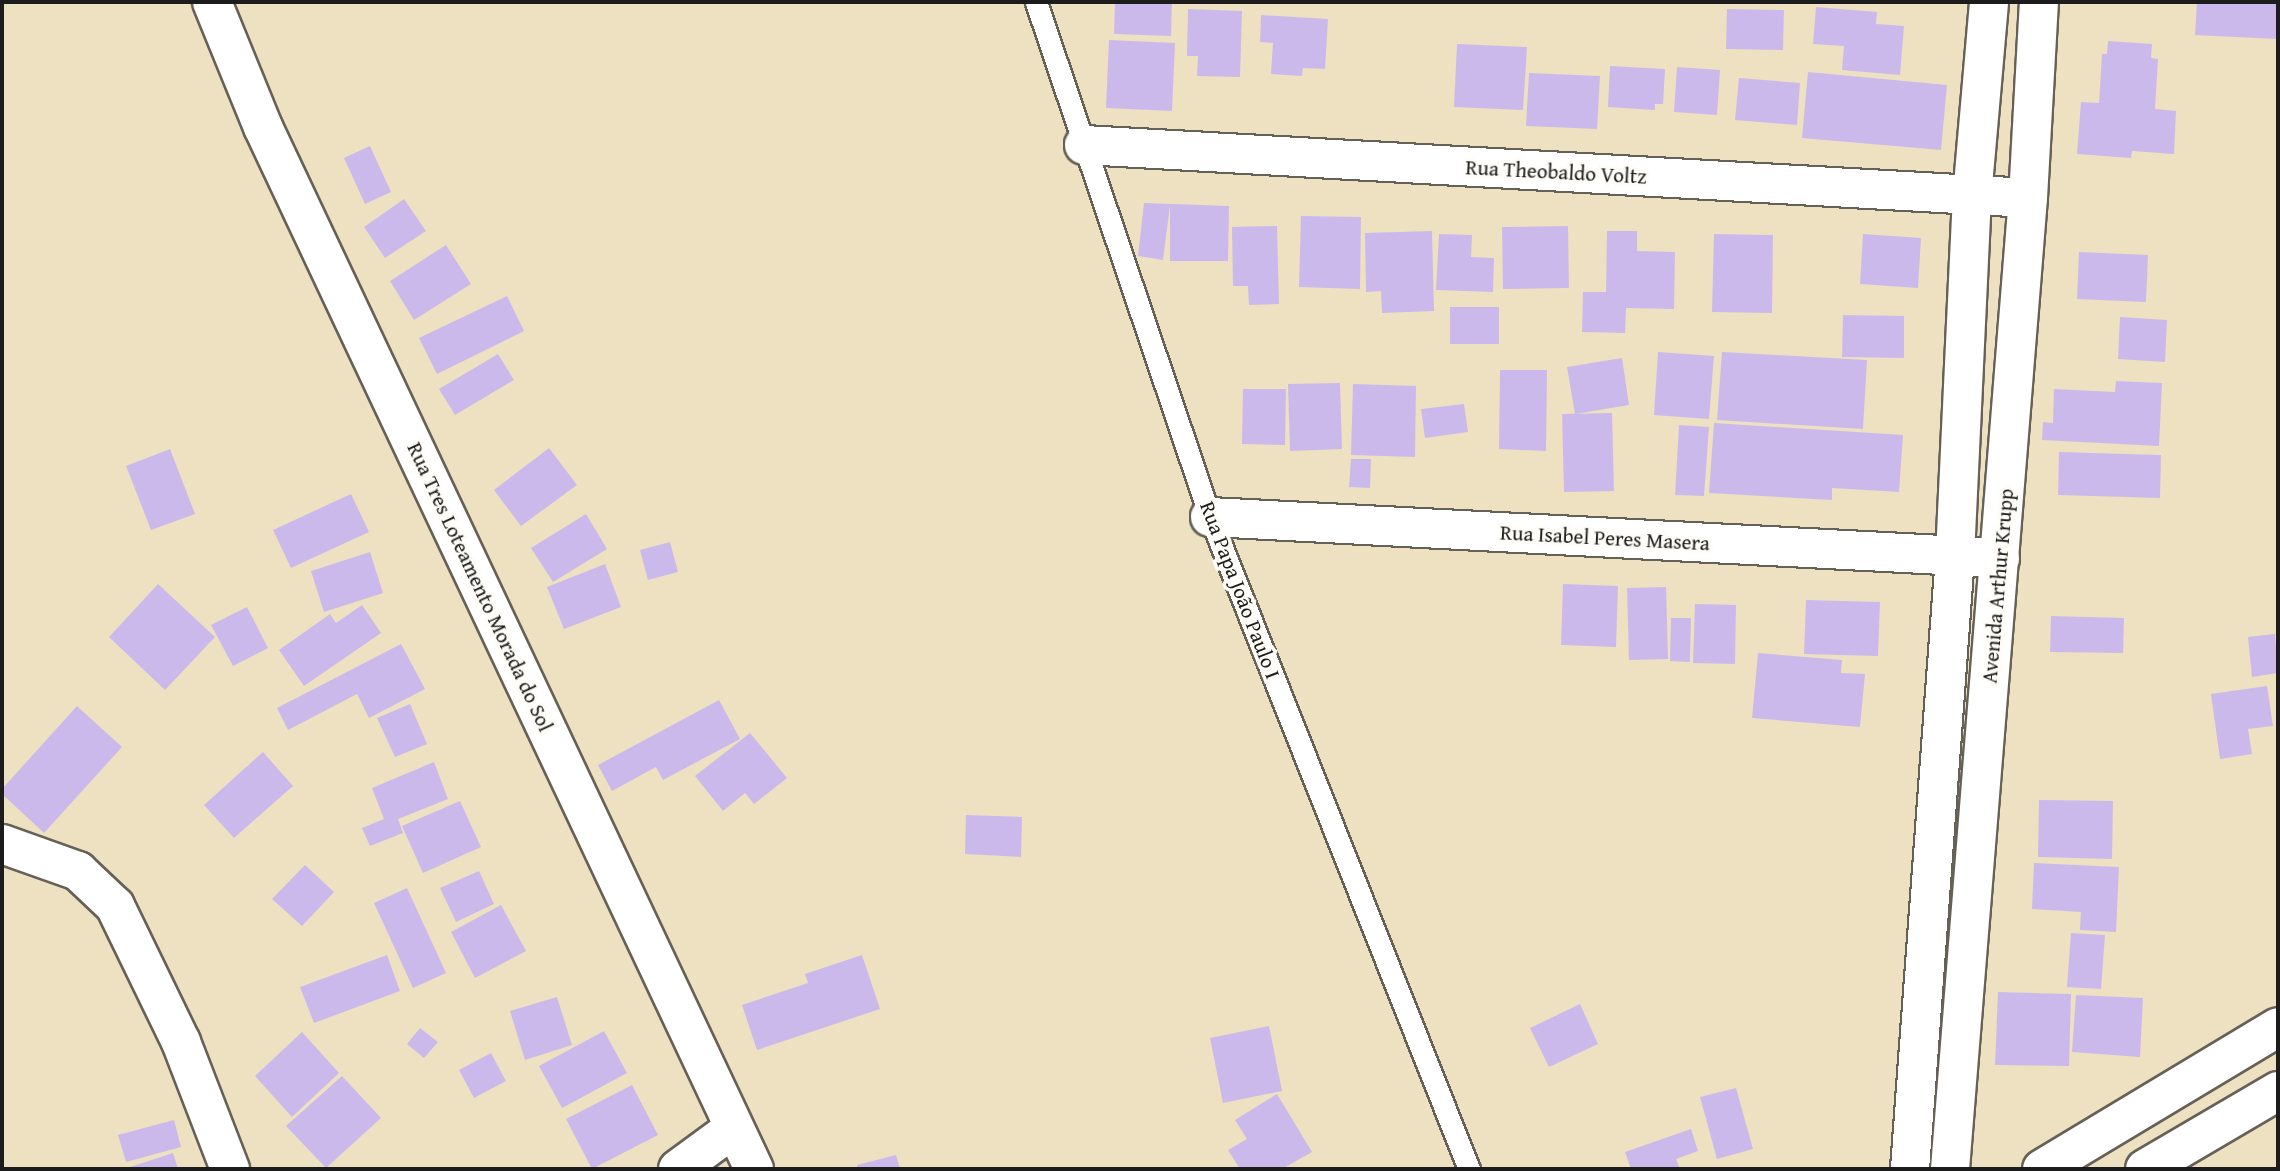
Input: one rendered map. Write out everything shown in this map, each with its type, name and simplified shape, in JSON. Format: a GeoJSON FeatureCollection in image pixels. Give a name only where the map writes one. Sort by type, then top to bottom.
{"type":"FeatureCollection","features":[{"type":"Feature","properties":{"kind":"street","name":"Rua Tres Loteamento Morada do Sol"},"geometry":{"type":"LineString","coordinates":[[212,2],[263,127],[754,1169]]}},
{"type":"Feature","properties":{"kind":"street","name":"Avenida Arthur Krupp"},"geometry":{"type":"LineString","coordinates":[[1910,1169],[1955,556],[1972,197],[1989,2]]}},
{"type":"Feature","properties":{"kind":"street","name":"Avenida Arthur Krupp"},"geometry":{"type":"LineString","coordinates":[[1950,1169],[2028,198],[2039,2]]}},
{"type":"Feature","properties":{"kind":"street","name":"Rua Theobaldo Voltz"},"geometry":{"type":"LineString","coordinates":[[1084,145],[1972,197],[2028,198]]}},
{"type":"Feature","properties":{"kind":"street","name":"Rua Isabel Peres Masera"},"geometry":{"type":"LineString","coordinates":[[1210,517],[2000,558]]}},
{"type":"Feature","properties":{"kind":"street"},"geometry":{"type":"LineString","coordinates":[[2,844],[78,871],[115,906],[181,1042],[230,1169]]}},
{"type":"Feature","properties":{"kind":"street"},"geometry":{"type":"LineString","coordinates":[[2042,1169],[2278,1027]]}},
{"type":"Feature","properties":{"kind":"street"},"geometry":{"type":"LineString","coordinates":[[2145,1169],[2278,1091]]}},
{"type":"Feature","properties":{"kind":"street"},"geometry":{"type":"LineString","coordinates":[[678,1169],[734,1128]]}},
{"type":"Feature","properties":{"kind":"lane","name":"Rua Papa João Paulo I"},"geometry":{"type":"LineString","coordinates":[[1036,2],[1210,517],[1469,1169]]}},
{"type":"Feature","properties":{"kind":"building"},"geometry":{"type":"Polygon","coordinates":[[[1115,2],[1172,2],[1171,36],[1114,34],[1115,2]]]}},
{"type":"Feature","properties":{"kind":"building"},"geometry":{"type":"Polygon","coordinates":[[[2197,2],[2278,2],[2278,39],[2195,35],[2197,2]]]}},
{"type":"Feature","properties":{"kind":"building"},"geometry":{"type":"Polygon","coordinates":[[[1816,7],[1877,12],[1876,24],[1904,26],[1900,75],[1842,70],[1844,46],[1813,44],[1816,7]]]}},
{"type":"Feature","properties":{"kind":"building"},"geometry":{"type":"Polygon","coordinates":[[[1188,9],[1242,11],[1240,77],[1197,76],[1198,56],[1187,56],[1188,9]]]}},
{"type":"Feature","properties":{"kind":"building"},"geometry":{"type":"Polygon","coordinates":[[[1727,9],[1784,10],[1783,50],[1726,49],[1727,9]]]}},
{"type":"Feature","properties":{"kind":"building"},"geometry":{"type":"Polygon","coordinates":[[[1261,15],[1328,19],[1325,69],[1303,68],[1302,76],[1271,74],[1273,43],[1260,42],[1261,15]]]}},
{"type":"Feature","properties":{"kind":"building"},"geometry":{"type":"Polygon","coordinates":[[[1109,40],[1175,43],[1172,111],[1106,108],[1109,40]]]}},
{"type":"Feature","properties":{"kind":"building"},"geometry":{"type":"Polygon","coordinates":[[[2108,41],[2152,44],[2151,58],[2158,59],[2155,109],[2176,111],[2174,154],[2132,151],[2131,158],[2077,154],[2081,102],[2099,103],[2102,54],[2107,54],[2108,41]]]}},
{"type":"Feature","properties":{"kind":"building"},"geometry":{"type":"Polygon","coordinates":[[[1457,44],[1527,47],[1523,110],[1454,107],[1457,44]]]}},
{"type":"Feature","properties":{"kind":"building"},"geometry":{"type":"Polygon","coordinates":[[[1610,66],[1665,69],[1663,104],[1655,104],[1655,110],[1608,107],[1610,66]]]}},
{"type":"Feature","properties":{"kind":"building"},"geometry":{"type":"Polygon","coordinates":[[[1677,67],[1720,70],[1717,115],[1674,112],[1677,67]]]}},
{"type":"Feature","properties":{"kind":"building"},"geometry":{"type":"Polygon","coordinates":[[[1808,72],[1947,85],[1941,150],[1802,138],[1808,72]]]}},
{"type":"Feature","properties":{"kind":"building"},"geometry":{"type":"Polygon","coordinates":[[[1529,73],[1600,76],[1597,129],[1526,126],[1529,73]]]}},
{"type":"Feature","properties":{"kind":"building"},"geometry":{"type":"Polygon","coordinates":[[[1739,78],[1800,83],[1797,125],[1735,120],[1739,78]]]}},
{"type":"Feature","properties":{"kind":"building"},"geometry":{"type":"Polygon","coordinates":[[[370,146],[391,192],[365,204],[344,158],[370,146]]]}},
{"type":"Feature","properties":{"kind":"building"},"geometry":{"type":"Polygon","coordinates":[[[404,199],[426,231],[385,258],[364,227],[404,199]]]}},
{"type":"Feature","properties":{"kind":"building"},"geometry":{"type":"Polygon","coordinates":[[[1144,203],[1229,206],[1228,261],[1170,261],[1170,206],[1163,260],[1138,256],[1144,203]]]}},
{"type":"Feature","properties":{"kind":"building"},"geometry":{"type":"Polygon","coordinates":[[[1301,216],[1361,217],[1360,289],[1299,287],[1301,216]]]}},
{"type":"Feature","properties":{"kind":"building"},"geometry":{"type":"Polygon","coordinates":[[[1277,226],[1279,304],[1249,305],[1248,286],[1233,286],[1232,227],[1277,226]]]}},
{"type":"Feature","properties":{"kind":"building"},"geometry":{"type":"Polygon","coordinates":[[[1568,226],[1569,288],[1503,289],[1502,227],[1568,226]]]}},
{"type":"Feature","properties":{"kind":"building"},"geometry":{"type":"Polygon","coordinates":[[[1432,231],[1434,311],[1382,313],[1381,291],[1366,292],[1365,233],[1432,231]]]}},
{"type":"Feature","properties":{"kind":"building"},"geometry":{"type":"Polygon","coordinates":[[[1607,231],[1637,231],[1637,251],[1675,252],[1674,309],[1626,308],[1625,333],[1582,332],[1583,292],[1606,292],[1607,231]]]}},
{"type":"Feature","properties":{"kind":"building"},"geometry":{"type":"Polygon","coordinates":[[[1439,234],[1472,235],[1471,257],[1494,258],[1493,292],[1436,290],[1439,234]]]}},
{"type":"Feature","properties":{"kind":"building"},"geometry":{"type":"Polygon","coordinates":[[[1714,234],[1773,235],[1772,313],[1712,312],[1714,234]]]}},
{"type":"Feature","properties":{"kind":"building"},"geometry":{"type":"Polygon","coordinates":[[[1863,234],[1921,238],[1918,288],[1860,284],[1863,234]]]}},
{"type":"Feature","properties":{"kind":"building"},"geometry":{"type":"Polygon","coordinates":[[[446,245],[471,284],[414,320],[390,281],[446,245]]]}},
{"type":"Feature","properties":{"kind":"building"},"geometry":{"type":"Polygon","coordinates":[[[2079,252],[2148,255],[2146,302],[2077,299],[2079,252]]]}},
{"type":"Feature","properties":{"kind":"building"},"geometry":{"type":"Polygon","coordinates":[[[507,296],[524,331],[437,374],[419,338],[507,296]]]}},
{"type":"Feature","properties":{"kind":"building"},"geometry":{"type":"Polygon","coordinates":[[[1450,307],[1499,307],[1499,344],[1450,344],[1450,307]]]}},
{"type":"Feature","properties":{"kind":"building"},"geometry":{"type":"Polygon","coordinates":[[[1843,315],[1904,316],[1904,358],[1842,357],[1843,315]]]}},
{"type":"Feature","properties":{"kind":"building"},"geometry":{"type":"Polygon","coordinates":[[[2120,317],[2167,320],[2165,362],[2118,359],[2120,317]]]}},
{"type":"Feature","properties":{"kind":"building"},"geometry":{"type":"Polygon","coordinates":[[[1658,352],[1714,356],[1709,419],[1654,415],[1658,352]]]}},
{"type":"Feature","properties":{"kind":"building"},"geometry":{"type":"Polygon","coordinates":[[[1722,352],[1867,360],[1863,429],[1717,420],[1722,352]]]}},
{"type":"Feature","properties":{"kind":"building"},"geometry":{"type":"Polygon","coordinates":[[[498,354],[514,380],[455,415],[439,389],[498,354]]]}},
{"type":"Feature","properties":{"kind":"building"},"geometry":{"type":"Polygon","coordinates":[[[1622,358],[1629,405],[1575,414],[1567,367],[1622,358]]]}},
{"type":"Feature","properties":{"kind":"building"},"geometry":{"type":"Polygon","coordinates":[[[1500,370],[1547,370],[1546,451],[1499,449],[1500,370]]]}},
{"type":"Feature","properties":{"kind":"building"},"geometry":{"type":"Polygon","coordinates":[[[2116,381],[2162,383],[2159,446],[2042,440],[2043,422],[2053,423],[2054,389],[2115,392],[2116,381]]]}},
{"type":"Feature","properties":{"kind":"building"},"geometry":{"type":"Polygon","coordinates":[[[1340,383],[1342,449],[1290,451],[1288,384],[1340,383]]]}},
{"type":"Feature","properties":{"kind":"building"},"geometry":{"type":"Polygon","coordinates":[[[1353,384],[1416,386],[1415,457],[1351,455],[1353,384]]]}},
{"type":"Feature","properties":{"kind":"building"},"geometry":{"type":"Polygon","coordinates":[[[1243,389],[1286,389],[1285,445],[1242,444],[1243,389]]]}},
{"type":"Feature","properties":{"kind":"building"},"geometry":{"type":"Polygon","coordinates":[[[1464,404],[1468,432],[1425,438],[1421,409],[1464,404]]]}},
{"type":"Feature","properties":{"kind":"building"},"geometry":{"type":"Polygon","coordinates":[[[1612,413],[1614,491],[1564,492],[1562,414],[1612,413]]]}},
{"type":"Feature","properties":{"kind":"building"},"geometry":{"type":"Polygon","coordinates":[[[1714,423],[1903,435],[1899,492],[1832,488],[1832,500],[1709,493],[1714,423]]]}},
{"type":"Feature","properties":{"kind":"building"},"geometry":{"type":"Polygon","coordinates":[[[1679,425],[1709,427],[1704,496],[1675,495],[1679,425]]]}},
{"type":"Feature","properties":{"kind":"building"},"geometry":{"type":"Polygon","coordinates":[[[549,448],[577,485],[521,526],[494,490],[549,448]]]}},
{"type":"Feature","properties":{"kind":"building"},"geometry":{"type":"Polygon","coordinates":[[[170,449],[195,514],[151,530],[126,466],[170,449]]]}},
{"type":"Feature","properties":{"kind":"building"},"geometry":{"type":"Polygon","coordinates":[[[2059,452],[2161,455],[2160,498],[2058,495],[2059,452]]]}},
{"type":"Feature","properties":{"kind":"building"},"geometry":{"type":"Polygon","coordinates":[[[1351,459],[1371,459],[1370,488],[1349,487],[1351,459]]]}},
{"type":"Feature","properties":{"kind":"building"},"geometry":{"type":"Polygon","coordinates":[[[351,494],[369,532],[291,568],[273,530],[351,494]]]}},
{"type":"Feature","properties":{"kind":"building"},"geometry":{"type":"Polygon","coordinates":[[[586,514],[607,549],[553,582],[531,548],[586,514]]]}},
{"type":"Feature","properties":{"kind":"building"},"geometry":{"type":"Polygon","coordinates":[[[670,542],[678,572],[648,580],[640,550],[670,542]]]}},
{"type":"Feature","properties":{"kind":"building"},"geometry":{"type":"Polygon","coordinates":[[[370,552],[383,593],[324,612],[311,571],[370,552]]]}},
{"type":"Feature","properties":{"kind":"building"},"geometry":{"type":"Polygon","coordinates":[[[605,564],[621,607],[564,629],[547,587],[605,564]]]}},
{"type":"Feature","properties":{"kind":"building"},"geometry":{"type":"Polygon","coordinates":[[[158,584],[215,637],[165,690],[109,637],[158,584]]]}},
{"type":"Feature","properties":{"kind":"building"},"geometry":{"type":"Polygon","coordinates":[[[1563,584],[1618,586],[1616,647],[1561,645],[1563,584]]]}},
{"type":"Feature","properties":{"kind":"building"},"geometry":{"type":"Polygon","coordinates":[[[1666,587],[1668,659],[1629,660],[1627,588],[1666,587]]]}},
{"type":"Feature","properties":{"kind":"building"},"geometry":{"type":"Polygon","coordinates":[[[1806,600],[1880,602],[1878,656],[1804,654],[1806,600]]]}},
{"type":"Feature","properties":{"kind":"building"},"geometry":{"type":"Polygon","coordinates":[[[1695,604],[1736,605],[1735,664],[1693,663],[1695,604]]]}},
{"type":"Feature","properties":{"kind":"building"},"geometry":{"type":"Polygon","coordinates":[[[362,605],[381,633],[304,686],[279,650],[330,614],[336,623],[362,605]]]}},
{"type":"Feature","properties":{"kind":"building"},"geometry":{"type":"Polygon","coordinates":[[[247,607],[268,648],[233,666],[211,625],[247,607]]]}},
{"type":"Feature","properties":{"kind":"building"},"geometry":{"type":"Polygon","coordinates":[[[2051,616],[2124,618],[2123,653],[2050,652],[2051,616]]]}},
{"type":"Feature","properties":{"kind":"building"},"geometry":{"type":"Polygon","coordinates":[[[1671,618],[1691,618],[1690,662],[1670,661],[1671,618]]]}},
{"type":"Feature","properties":{"kind":"building"},"geometry":{"type":"Polygon","coordinates":[[[2275,634],[2278,673],[2252,677],[2248,637],[2275,634]]]}},
{"type":"Feature","properties":{"kind":"building"},"geometry":{"type":"Polygon","coordinates":[[[401,644],[425,689],[369,718],[357,694],[288,730],[277,708],[401,644]]]}},
{"type":"Feature","properties":{"kind":"building"},"geometry":{"type":"Polygon","coordinates":[[[1758,653],[1842,660],[1841,673],[1865,674],[1860,727],[1752,718],[1758,653]]]}},
{"type":"Feature","properties":{"kind":"building"},"geometry":{"type":"Polygon","coordinates":[[[2267,686],[2273,726],[2248,729],[2252,754],[2220,759],[2211,694],[2267,686]]]}},
{"type":"Feature","properties":{"kind":"building"},"geometry":{"type":"Polygon","coordinates":[[[719,700],[740,739],[663,780],[656,767],[612,791],[598,765],[719,700]]]}},
{"type":"Feature","properties":{"kind":"building"},"geometry":{"type":"Polygon","coordinates":[[[410,704],[427,744],[395,757],[377,718],[410,704]]]}},
{"type":"Feature","properties":{"kind":"building"},"geometry":{"type":"Polygon","coordinates":[[[77,706],[122,747],[44,833],[2,794],[2,789],[77,706]]]}},
{"type":"Feature","properties":{"kind":"building"},"geometry":{"type":"Polygon","coordinates":[[[750,733],[787,778],[754,804],[745,793],[723,811],[695,776],[750,733]]]}},
{"type":"Feature","properties":{"kind":"building"},"geometry":{"type":"Polygon","coordinates":[[[263,752],[293,786],[234,838],[204,805],[263,752]]]}},
{"type":"Feature","properties":{"kind":"building"},"geometry":{"type":"Polygon","coordinates":[[[434,762],[448,799],[398,819],[403,833],[370,846],[362,828],[384,819],[372,788],[434,762]]]}},
{"type":"Feature","properties":{"kind":"building"},"geometry":{"type":"Polygon","coordinates":[[[2039,800],[2113,801],[2112,859],[2038,857],[2039,800]]]}},
{"type":"Feature","properties":{"kind":"building"},"geometry":{"type":"Polygon","coordinates":[[[460,801],[481,847],[423,873],[402,826],[460,801]]]}},
{"type":"Feature","properties":{"kind":"building"},"geometry":{"type":"Polygon","coordinates":[[[966,815],[1022,817],[1021,857],[965,854],[966,815]]]}},
{"type":"Feature","properties":{"kind":"building"},"geometry":{"type":"Polygon","coordinates":[[[2034,863],[2119,867],[2116,932],[2080,930],[2081,912],[2032,909],[2034,863]]]}},
{"type":"Feature","properties":{"kind":"building"},"geometry":{"type":"Polygon","coordinates":[[[305,865],[334,892],[302,926],[272,899],[305,865]]]}},
{"type":"Feature","properties":{"kind":"building"},"geometry":{"type":"Polygon","coordinates":[[[479,871],[494,904],[456,922],[440,888],[479,871]]]}},
{"type":"Feature","properties":{"kind":"building"},"geometry":{"type":"Polygon","coordinates":[[[407,888],[446,973],[413,988],[374,903],[407,888]]]}},
{"type":"Feature","properties":{"kind":"building"},"geometry":{"type":"Polygon","coordinates":[[[501,905],[526,951],[475,978],[451,932],[501,905]]]}},
{"type":"Feature","properties":{"kind":"building"},"geometry":{"type":"Polygon","coordinates":[[[2071,933],[2105,935],[2101,989],[2067,987],[2071,933]]]}},
{"type":"Feature","properties":{"kind":"building"},"geometry":{"type":"Polygon","coordinates":[[[387,955],[400,991],[314,1023],[300,987],[387,955]]]}},
{"type":"Feature","properties":{"kind":"building"},"geometry":{"type":"Polygon","coordinates":[[[862,955],[880,1009],[757,1050],[742,1005],[808,983],[805,974],[862,955]]]}},
{"type":"Feature","properties":{"kind":"building"},"geometry":{"type":"Polygon","coordinates":[[[1998,992],[2071,994],[2069,1066],[1995,1065],[1998,992]]]}},
{"type":"Feature","properties":{"kind":"building"},"geometry":{"type":"Polygon","coordinates":[[[2076,995],[2143,998],[2140,1057],[2072,1052],[2076,995]]]}},
{"type":"Feature","properties":{"kind":"building"},"geometry":{"type":"Polygon","coordinates":[[[557,997],[572,1045],[525,1060],[510,1011],[557,997]]]}},
{"type":"Feature","properties":{"kind":"building"},"geometry":{"type":"Polygon","coordinates":[[[1580,1004],[1598,1044],[1549,1067],[1530,1028],[1580,1004]]]}},
{"type":"Feature","properties":{"kind":"building"},"geometry":{"type":"Polygon","coordinates":[[[1269,1026],[1282,1091],[1223,1103],[1210,1038],[1269,1026]]]}},
{"type":"Feature","properties":{"kind":"building"},"geometry":{"type":"Polygon","coordinates":[[[420,1028],[438,1042],[424,1058],[407,1044],[420,1028]]]}},
{"type":"Feature","properties":{"kind":"building"},"geometry":{"type":"Polygon","coordinates":[[[604,1031],[627,1073],[562,1108],[539,1066],[604,1031]]]}},
{"type":"Feature","properties":{"kind":"building"},"geometry":{"type":"Polygon","coordinates":[[[302,1032],[339,1073],[292,1117],[255,1076],[302,1032]]]}},
{"type":"Feature","properties":{"kind":"building"},"geometry":{"type":"Polygon","coordinates":[[[491,1053],[506,1081],[474,1098],[459,1070],[491,1053]]]}},
{"type":"Feature","properties":{"kind":"building"},"geometry":{"type":"Polygon","coordinates":[[[342,1076],[381,1118],[326,1168],[286,1126],[342,1076]]]}},
{"type":"Feature","properties":{"kind":"building"},"geometry":{"type":"Polygon","coordinates":[[[632,1085],[658,1135],[592,1169],[566,1119],[632,1085]]]}},
{"type":"Feature","properties":{"kind":"building"},"geometry":{"type":"Polygon","coordinates":[[[1736,1088],[1753,1149],[1717,1159],[1700,1097],[1736,1088]]]}},
{"type":"Feature","properties":{"kind":"building"},"geometry":{"type":"Polygon","coordinates":[[[1277,1094],[1312,1152],[1282,1169],[1240,1169],[1228,1150],[1247,1139],[1235,1120],[1277,1094]]]}},
{"type":"Feature","properties":{"kind":"building"},"geometry":{"type":"Polygon","coordinates":[[[174,1120],[181,1147],[126,1162],[118,1135],[174,1120]]]}},
{"type":"Feature","properties":{"kind":"building"},"geometry":{"type":"Polygon","coordinates":[[[1691,1129],[1698,1151],[1676,1159],[1680,1169],[1631,1169],[1625,1152],[1691,1129]]]}},
{"type":"Feature","properties":{"kind":"building"},"geometry":{"type":"Polygon","coordinates":[[[173,1153],[178,1169],[124,1169],[173,1153]]]}},
{"type":"Feature","properties":{"kind":"building"},"geometry":{"type":"Polygon","coordinates":[[[896,1155],[900,1169],[858,1169],[857,1165],[896,1155]]]}}]}
